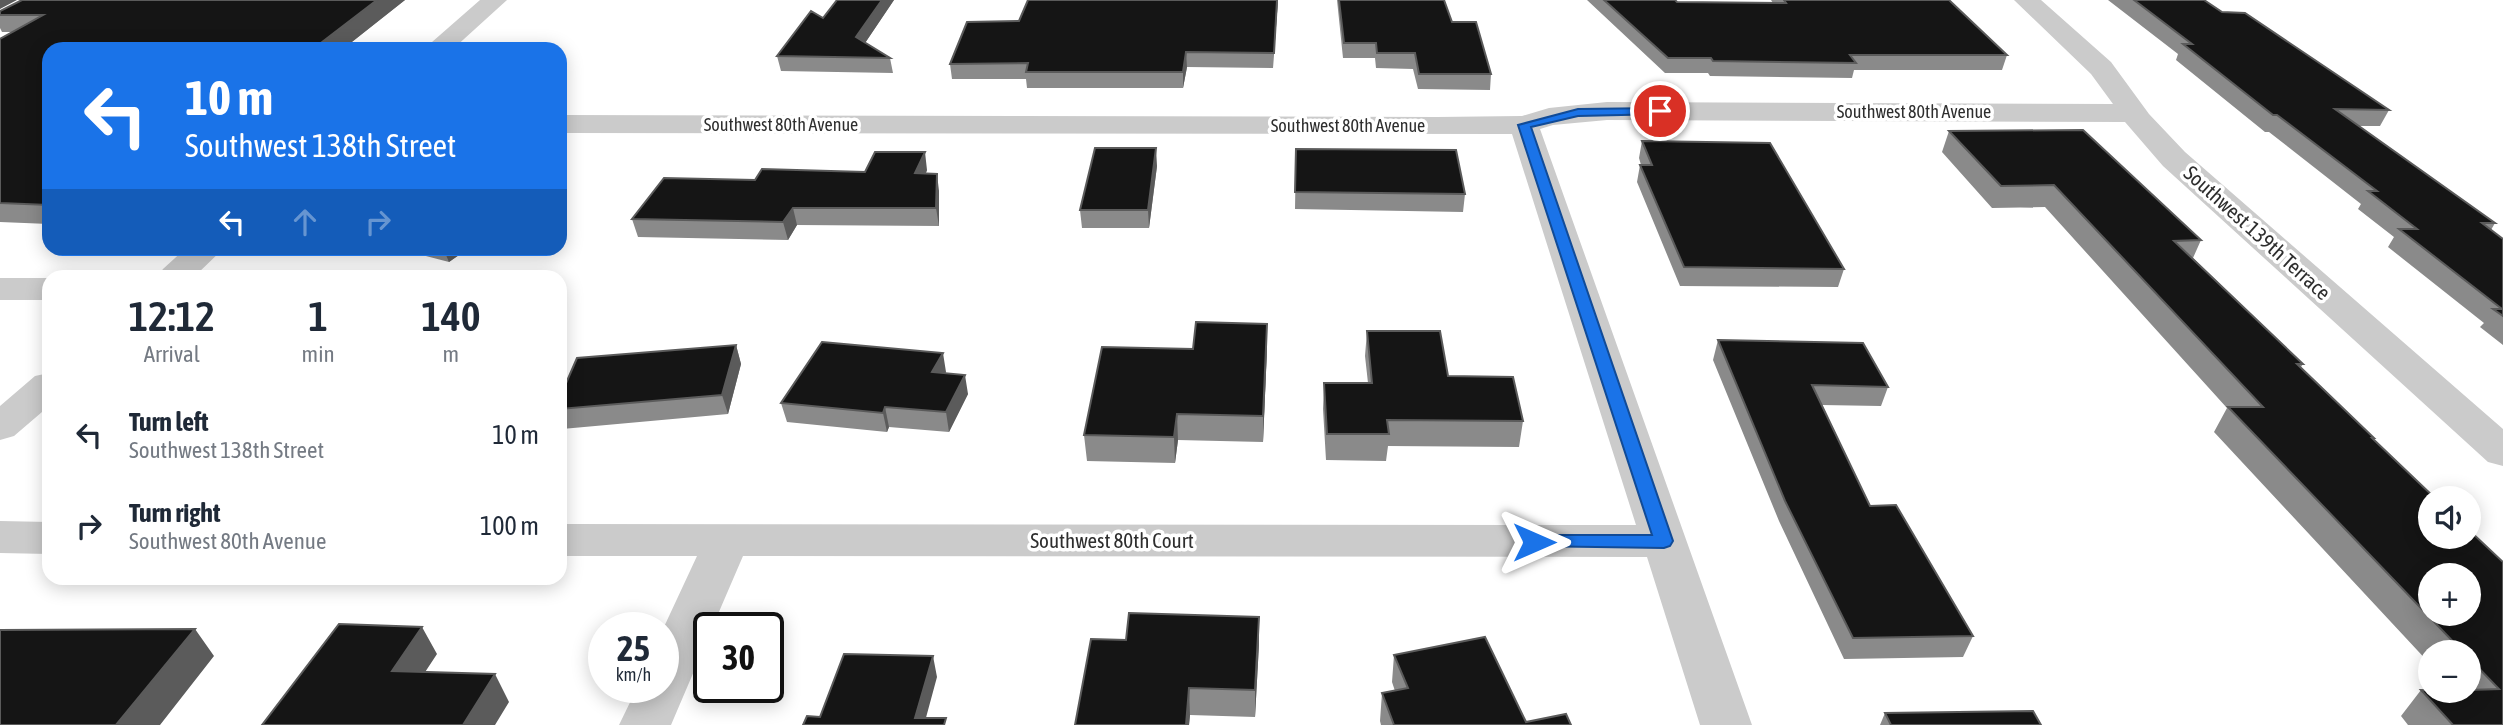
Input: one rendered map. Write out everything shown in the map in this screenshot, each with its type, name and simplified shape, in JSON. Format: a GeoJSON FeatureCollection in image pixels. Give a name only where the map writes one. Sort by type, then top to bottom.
{"type":"FeatureCollection","features":[{"type":"Feature","properties":{"kind":"street"},"geometry":{"type":"LineString","coordinates":[[446,42],[495,0]]}},
{"type":"Feature","properties":{"kind":"street","name":"Southwest 139th Terrace"},"geometry":{"type":"LineString","coordinates":[[2026,0],[2101,68],[2174,159],[2503,452]]}},
{"type":"Feature","properties":{"kind":"street","name":"Southwest 80th Avenue"},"geometry":{"type":"LineString","coordinates":[[567,124],[1524,125],[1549,117],[1607,111],[2135,113]]}},
{"type":"Feature","properties":{"kind":"street"},"geometry":{"type":"LineString","coordinates":[[1524,125],[1726,725]]}},
{"type":"Feature","properties":{"kind":"street"},"geometry":{"type":"LineString","coordinates":[[182,270],[198,256]]}},
{"type":"Feature","properties":{"kind":"street"},"geometry":{"type":"LineString","coordinates":[[0,289],[42,289]]}},
{"type":"Feature","properties":{"kind":"street"},"geometry":{"type":"LineString","coordinates":[[0,427],[42,391]]}},
{"type":"Feature","properties":{"kind":"street"},"geometry":{"type":"LineString","coordinates":[[0,537],[42,538]]}},
{"type":"Feature","properties":{"kind":"street","name":"Southwest 80th Court"},"geometry":{"type":"LineString","coordinates":[[567,540],[1664,541]]}},
{"type":"Feature","properties":{"kind":"street"},"geometry":{"type":"LineString","coordinates":[[679,648],[727,541]]}},
{"type":"Feature","properties":{"kind":"street"},"geometry":{"type":"LineString","coordinates":[[645,725],[655,703]]}},
{"type":"Feature","properties":{"kind":"building"},"geometry":{"type":"Polygon","coordinates":[[[22,0],[377,0],[322,42],[42,42],[42,205],[0,203],[0,39],[43,15],[0,15],[0,11],[22,0]]]}},
{"type":"Feature","properties":{"kind":"building"},"geometry":{"type":"Polygon","coordinates":[[[837,0],[882,0],[856,37],[890,58],[777,56],[811,11],[823,18],[837,0]]]}},
{"type":"Feature","properties":{"kind":"building"},"geometry":{"type":"Polygon","coordinates":[[[1028,0],[1277,0],[1274,53],[1186,52],[1183,72],[1026,72],[1028,63],[950,64],[967,22],[1019,21],[1028,0]]]}},
{"type":"Feature","properties":{"kind":"building"},"geometry":{"type":"Polygon","coordinates":[[[1339,0],[1444,0],[1452,22],[1476,22],[1491,74],[1419,74],[1415,53],[1377,53],[1376,43],[1344,43],[1339,0]]]}},
{"type":"Feature","properties":{"kind":"building"},"geometry":{"type":"Polygon","coordinates":[[[1604,0],[1786,3],[1784,0],[1949,0],[2007,55],[1850,55],[1856,63],[1668,58],[1604,0]]]}},
{"type":"Feature","properties":{"kind":"building"},"geometry":{"type":"Polygon","coordinates":[[[2134,0],[2204,0],[2222,12],[2245,13],[2389,110],[2335,109],[2495,223],[2482,223],[2503,239],[2503,316],[2493,309],[2502,309],[2399,229],[2417,229],[2368,191],[2377,191],[2277,115],[2273,115],[2183,44],[2192,44],[2134,0]]]}},
{"type":"Feature","properties":{"kind":"building"},"geometry":{"type":"Polygon","coordinates":[[[2083,130],[2201,240],[2174,241],[2303,364],[2297,364],[2422,486],[2418,486],[2418,549],[2481,549],[2481,541],[2503,562],[2503,725],[2453,725],[2433,703],[2481,703],[2481,690],[2499,689],[2481,670],[2481,640],[2452,640],[2438,626],[2481,626],[2481,563],[2418,563],[2418,605],[2228,407],[2263,407],[2054,185],[2001,186],[1949,131],[2083,130]]]}},
{"type":"Feature","properties":{"kind":"building"},"geometry":{"type":"Polygon","coordinates":[[[1642,141],[1770,143],[1844,269],[1684,267],[1640,165],[1652,165],[1642,141]]]}},
{"type":"Feature","properties":{"kind":"building"},"geometry":{"type":"Polygon","coordinates":[[[1095,148],[1156,148],[1148,210],[1080,210],[1095,148]]]}},
{"type":"Feature","properties":{"kind":"building"},"geometry":{"type":"Polygon","coordinates":[[[1296,149],[1456,150],[1465,194],[1295,192],[1296,149]]]}},
{"type":"Feature","properties":{"kind":"building"},"geometry":{"type":"Polygon","coordinates":[[[875,152],[925,152],[915,173],[937,174],[936,208],[793,208],[783,222],[632,219],[664,178],[755,180],[762,169],[865,172],[875,152]]]}},
{"type":"Feature","properties":{"kind":"building"},"geometry":{"type":"Polygon","coordinates":[[[1196,322],[1267,324],[1263,416],[1177,414],[1174,437],[1084,435],[1102,347],[1193,349],[1196,322]]]}},
{"type":"Feature","properties":{"kind":"building"},"geometry":{"type":"Polygon","coordinates":[[[1367,331],[1440,331],[1448,376],[1513,377],[1523,421],[1387,420],[1389,434],[1327,434],[1324,383],[1372,383],[1367,331]]]}},
{"type":"Feature","properties":{"kind":"building"},"geometry":{"type":"Polygon","coordinates":[[[1718,340],[1863,343],[1888,387],[1812,385],[1870,506],[1896,505],[1973,636],[1853,638],[1785,501],[1718,340]]]}},
{"type":"Feature","properties":{"kind":"building"},"geometry":{"type":"Polygon","coordinates":[[[822,342],[943,353],[932,372],[965,375],[946,412],[885,407],[883,413],[781,403],[822,342]]]}},
{"type":"Feature","properties":{"kind":"building"},"geometry":{"type":"Polygon","coordinates":[[[736,345],[722,395],[567,408],[567,381],[577,358],[736,345]]]}},
{"type":"Feature","properties":{"kind":"building"},"geometry":{"type":"Polygon","coordinates":[[[1129,613],[1259,617],[1255,690],[1189,688],[1186,725],[1075,725],[1091,639],[1126,640],[1129,613]]]}},
{"type":"Feature","properties":{"kind":"building"},"geometry":{"type":"Polygon","coordinates":[[[339,624],[422,627],[392,671],[495,674],[463,725],[262,725],[339,624]]]}},
{"type":"Feature","properties":{"kind":"building"},"geometry":{"type":"Polygon","coordinates":[[[195,629],[116,725],[0,725],[0,630],[195,629]]]}},
{"type":"Feature","properties":{"kind":"building"},"geometry":{"type":"Polygon","coordinates":[[[1485,637],[1526,722],[1566,714],[1571,725],[1394,725],[1382,693],[1408,688],[1394,655],[1485,637]]]}},
{"type":"Feature","properties":{"kind":"building"},"geometry":{"type":"Polygon","coordinates":[[[844,654],[933,656],[915,718],[946,718],[944,725],[803,725],[807,716],[820,717],[844,654]]]}},
{"type":"Feature","properties":{"kind":"building"},"geometry":{"type":"Polygon","coordinates":[[[2033,711],[2041,725],[1891,725],[1885,713],[2033,711]]]}},
{"type":"Feature","properties":{"kind":"route"},"geometry":{"type":"LineString","coordinates":[[1534,542],[1664,541],[1524,125],[1549,117],[1578,113],[1660,111]]}}]}
